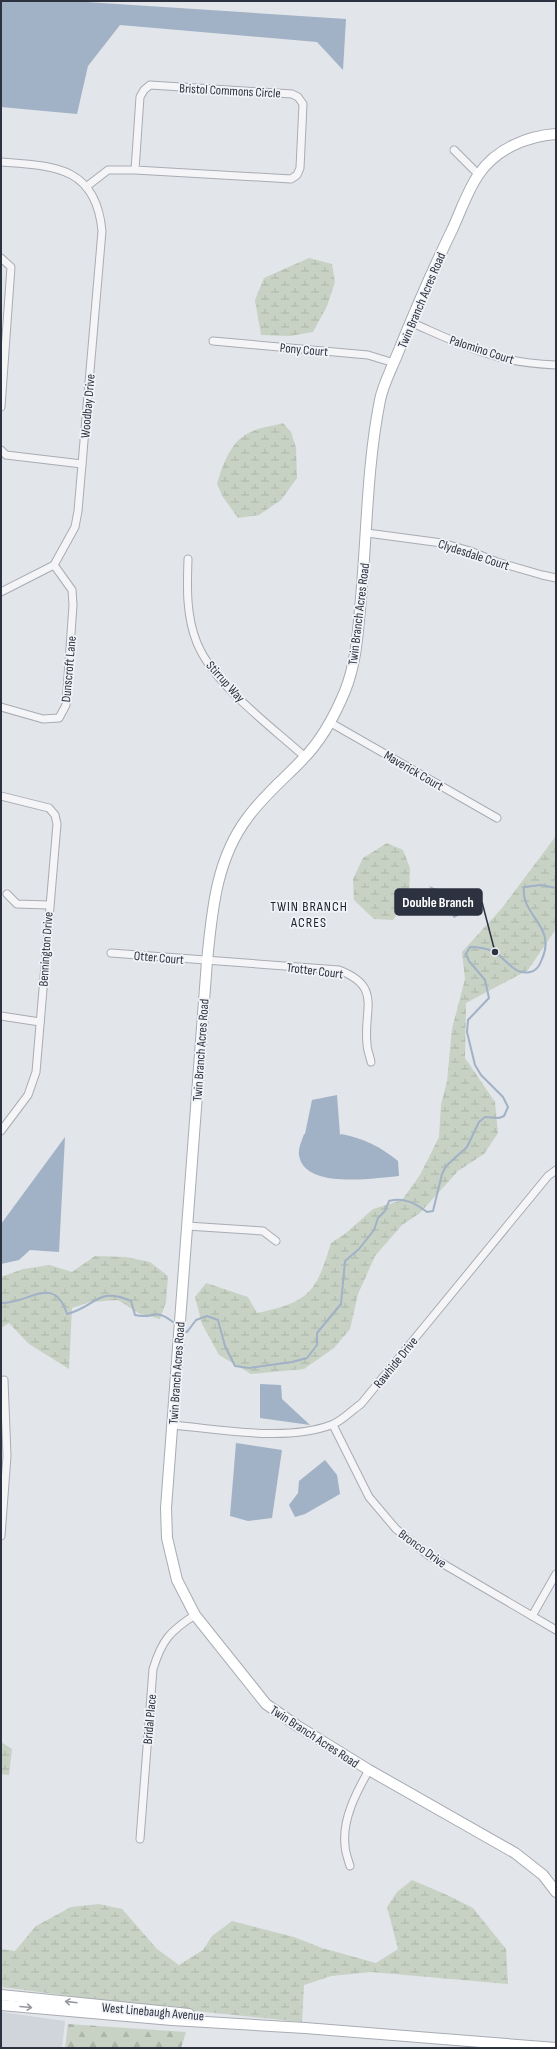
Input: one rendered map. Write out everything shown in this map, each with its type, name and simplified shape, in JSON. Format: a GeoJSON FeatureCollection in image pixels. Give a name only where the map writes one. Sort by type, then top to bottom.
{"type":"FeatureCollection","features":[{"type":"Feature","properties":{"kind":"street","name":"Bristol Commons Circle"},"geometry":{"type":"LineString","coordinates":[[86,187],[108,170],[135,170],[291,179],[297,175],[300,168],[303,104],[298,97],[292,94],[150,85],[144,90],[140,97],[135,170]]}},
{"type":"Feature","properties":{"kind":"street","name":"Twin Branch Acres Road"},"geometry":{"type":"LineString","coordinates":[[556,134],[520,141],[495,157],[478,174],[410,322],[380,397],[370,464],[367,533],[356,653],[346,689],[331,723],[305,757],[265,797],[246,819],[229,850],[218,878],[207,961],[166,1508],[167,1538],[177,1580],[195,1615],[266,1704],[296,1726],[369,1770],[515,1853],[543,1875],[556,1892]]}},
{"type":"Feature","properties":{"kind":"street"},"geometry":{"type":"LineString","coordinates":[[454,150],[478,174]]}},
{"type":"Feature","properties":{"kind":"street","name":"Woodbay Drive"},"geometry":{"type":"LineString","coordinates":[[1,162],[54,167],[70,173],[86,187],[99,209],[102,231],[82,464],[75,527],[54,565]]}},
{"type":"Feature","properties":{"kind":"street"},"geometry":{"type":"LineString","coordinates":[[1,258],[11,267],[1,407]]}},
{"type":"Feature","properties":{"kind":"street","name":"Palomino Court"},"geometry":{"type":"LineString","coordinates":[[410,322],[464,345],[496,356],[529,363],[556,365]]}},
{"type":"Feature","properties":{"kind":"street","name":"Pony Court"},"geometry":{"type":"LineString","coordinates":[[213,341],[368,355],[394,363]]}},
{"type":"Feature","properties":{"kind":"street"},"geometry":{"type":"LineString","coordinates":[[1,450],[6,455],[82,464]]}},
{"type":"Feature","properties":{"kind":"street","name":"Clydesdale Court"},"geometry":{"type":"LineString","coordinates":[[367,533],[442,543],[542,576],[556,578]]}},
{"type":"Feature","properties":{"kind":"street","name":"Stirrup Way"},"geometry":{"type":"LineString","coordinates":[[188,558],[187,588],[189,616],[197,643],[210,666],[230,689],[305,757]]}},
{"type":"Feature","properties":{"kind":"street"},"geometry":{"type":"LineString","coordinates":[[1,592],[54,565]]}},
{"type":"Feature","properties":{"kind":"street","name":"Dunscroft Lane"},"geometry":{"type":"LineString","coordinates":[[1,707],[43,719],[59,718],[66,705],[73,605],[72,590],[54,565]]}},
{"type":"Feature","properties":{"kind":"street","name":"Maverick Court"},"geometry":{"type":"LineString","coordinates":[[331,723],[497,818]]}},
{"type":"Feature","properties":{"kind":"street","name":"Bennington Drive"},"geometry":{"type":"LineString","coordinates":[[1,796],[49,808],[55,815],[57,824],[48,905],[36,1072],[28,1095],[1,1131]]}},
{"type":"Feature","properties":{"kind":"street"},"geometry":{"type":"LineString","coordinates":[[7,894],[17,904],[48,905]]}},
{"type":"Feature","properties":{"kind":"street","name":"Otter Court"},"geometry":{"type":"LineString","coordinates":[[111,953],[207,961]]}},
{"type":"Feature","properties":{"kind":"street","name":"Trotter Court"},"geometry":{"type":"LineString","coordinates":[[207,961],[339,970],[354,976],[365,987],[368,999],[367,1044],[371,1062]]}},
{"type":"Feature","properties":{"kind":"street"},"geometry":{"type":"LineString","coordinates":[[1,1016],[40,1022]]}},
{"type":"Feature","properties":{"kind":"street","name":"Rawhide Drive"},"geometry":{"type":"LineString","coordinates":[[172,1425],[276,1433],[310,1431],[332,1425],[361,1404],[548,1176],[556,1170]]}},
{"type":"Feature","properties":{"kind":"street"},"geometry":{"type":"LineString","coordinates":[[187,1226],[263,1231],[276,1241]]}},
{"type":"Feature","properties":{"kind":"street"},"geometry":{"type":"LineString","coordinates":[[1,1536],[7,1456],[4,1380]]}},
{"type":"Feature","properties":{"kind":"street","name":"Bronco Drive"},"geometry":{"type":"LineString","coordinates":[[332,1425],[370,1497],[396,1529],[428,1555],[556,1630]]}},
{"type":"Feature","properties":{"kind":"street"},"geometry":{"type":"LineString","coordinates":[[532,1616],[556,1574]]}},
{"type":"Feature","properties":{"kind":"street","name":"Bridal Place"},"geometry":{"type":"LineString","coordinates":[[140,1839],[153,1669],[160,1648],[176,1627],[195,1615]]}},
{"type":"Feature","properties":{"kind":"street"},"geometry":{"type":"LineString","coordinates":[[350,1866],[344,1844],[348,1814],[357,1791],[369,1770]]}},
{"type":"Feature","properties":{"kind":"street","name":"West Linebaugh Avenue"},"geometry":{"type":"LineString","coordinates":[[4,2000],[305,2028],[556,2048]]}},
{"type":"Feature","properties":{"kind":"shaded area"},"geometry":{"type":"Polygon","coordinates":[[[1,2012],[65,2021],[62,2048],[1,2048],[1,2012]]]}},
{"type":"Feature","properties":{"kind":"green space"},"geometry":{"type":"Polygon","coordinates":[[[309,258],[332,264],[335,282],[327,306],[313,332],[290,336],[261,335],[255,300],[264,278],[309,258]]]}},
{"type":"Feature","properties":{"kind":"green space"},"geometry":{"type":"Polygon","coordinates":[[[283,423],[291,432],[296,448],[297,478],[281,500],[259,515],[238,518],[223,497],[217,484],[225,461],[234,446],[245,435],[260,428],[283,423]]]}},
{"type":"Feature","properties":{"kind":"green space"},"geometry":{"type":"Polygon","coordinates":[[[556,836],[556,929],[528,970],[466,1003],[465,1058],[495,1102],[498,1133],[484,1154],[458,1171],[420,1213],[402,1225],[375,1256],[358,1294],[350,1329],[334,1348],[304,1369],[251,1374],[219,1355],[202,1324],[195,1297],[206,1283],[248,1297],[257,1313],[274,1309],[299,1299],[308,1293],[315,1284],[326,1260],[331,1243],[346,1233],[373,1209],[402,1200],[420,1175],[439,1137],[441,1105],[447,1081],[452,1029],[465,979],[462,952],[502,908],[556,836]]]}},
{"type":"Feature","properties":{"kind":"green space"},"geometry":{"type":"Polygon","coordinates":[[[387,843],[403,850],[410,868],[409,897],[393,920],[374,919],[354,900],[353,879],[363,858],[387,843]]]}},
{"type":"Feature","properties":{"kind":"green space"},"geometry":{"type":"Polygon","coordinates":[[[95,1256],[126,1257],[150,1262],[168,1276],[166,1302],[160,1319],[140,1314],[118,1300],[90,1302],[72,1308],[69,1369],[29,1344],[9,1323],[1,1328],[1,1277],[23,1269],[50,1265],[72,1272],[95,1256]]]}},
{"type":"Feature","properties":{"kind":"green space"},"geometry":{"type":"Polygon","coordinates":[[[1,1742],[12,1749],[9,1775],[1,1774],[1,1742]]]}},
{"type":"Feature","properties":{"kind":"green space"},"geometry":{"type":"Polygon","coordinates":[[[412,1880],[473,1908],[506,1949],[508,1984],[371,1972],[331,1976],[304,1985],[302,2022],[156,2007],[1,1987],[1,1949],[15,1951],[36,1926],[71,1907],[99,1904],[122,1909],[157,1949],[179,1965],[203,1950],[212,1936],[232,1921],[294,1937],[322,1948],[376,1963],[398,1949],[387,1907],[397,1892],[412,1880]]]}},
{"type":"Feature","properties":{"kind":"green space"},"geometry":{"type":"Polygon","coordinates":[[[68,2024],[186,2032],[181,2048],[65,2048],[68,2024]]]}},
{"type":"Feature","properties":{"kind":"water"},"geometry":{"type":"Polygon","coordinates":[[[1,1],[71,1],[346,19],[343,70],[317,42],[120,25],[88,66],[77,114],[1,107],[1,1]]]}},
{"type":"Feature","properties":{"kind":"water"},"geometry":{"type":"Polygon","coordinates":[[[429,886],[479,905],[454,918],[429,886]]]}},
{"type":"Feature","properties":{"kind":"water"},"geometry":{"type":"Polygon","coordinates":[[[337,1095],[340,1135],[349,1136],[364,1141],[378,1147],[392,1156],[398,1161],[399,1176],[358,1179],[327,1178],[313,1173],[304,1166],[299,1155],[299,1150],[305,1134],[312,1100],[337,1095]]]}},
{"type":"Feature","properties":{"kind":"water"},"geometry":{"type":"Polygon","coordinates":[[[65,1137],[59,1252],[30,1250],[19,1260],[1,1264],[1,1224],[65,1137]]]}},
{"type":"Feature","properties":{"kind":"water"},"geometry":{"type":"Polygon","coordinates":[[[260,1384],[281,1385],[282,1399],[310,1425],[260,1418],[260,1384]]]}},
{"type":"Feature","properties":{"kind":"water"},"geometry":{"type":"Polygon","coordinates":[[[236,1443],[282,1450],[272,1518],[248,1521],[230,1516],[236,1443]]]}},
{"type":"Feature","properties":{"kind":"water"},"geometry":{"type":"Polygon","coordinates":[[[325,1460],[337,1475],[340,1494],[305,1514],[295,1517],[289,1505],[298,1493],[299,1481],[325,1460]]]}},
{"type":"Feature","properties":{"kind":"waterway"},"geometry":{"type":"LineString","coordinates":[[185,1331],[187,1332],[196,1320],[207,1316],[218,1320],[225,1346],[235,1366],[249,1368],[292,1362],[307,1358],[317,1345],[317,1333],[341,1304],[345,1261],[359,1249],[374,1230],[378,1218],[385,1211],[389,1201],[404,1200],[427,1212],[433,1211],[442,1174],[446,1166],[467,1147],[479,1122],[485,1117],[499,1118],[504,1116],[508,1107],[503,1097],[481,1075],[475,1065],[467,1032],[468,1020],[489,998],[485,980],[469,961],[466,954],[470,947],[485,949],[494,952],[510,966],[519,971],[524,973],[535,970],[542,959],[545,948],[545,938],[542,929],[527,905],[524,897],[524,887],[541,885],[556,888]]}},
{"type":"Feature","properties":{"kind":"waterway"},"geometry":{"type":"LineString","coordinates":[[1,1303],[48,1293],[55,1295],[62,1302],[67,1314],[77,1311],[97,1299],[111,1296],[120,1297],[131,1301],[135,1315],[161,1315],[173,1322]]}},
{"type":"Feature","properties":{"kind":"place","name":"Double Branch"},"geometry":{"type":"Point","coordinates":[495,952]}},
{"type":"Feature","properties":{"kind":"district","name":"TWIN BRANCH ACRES"},"geometry":{"type":"Point","coordinates":[309,914]}}]}
